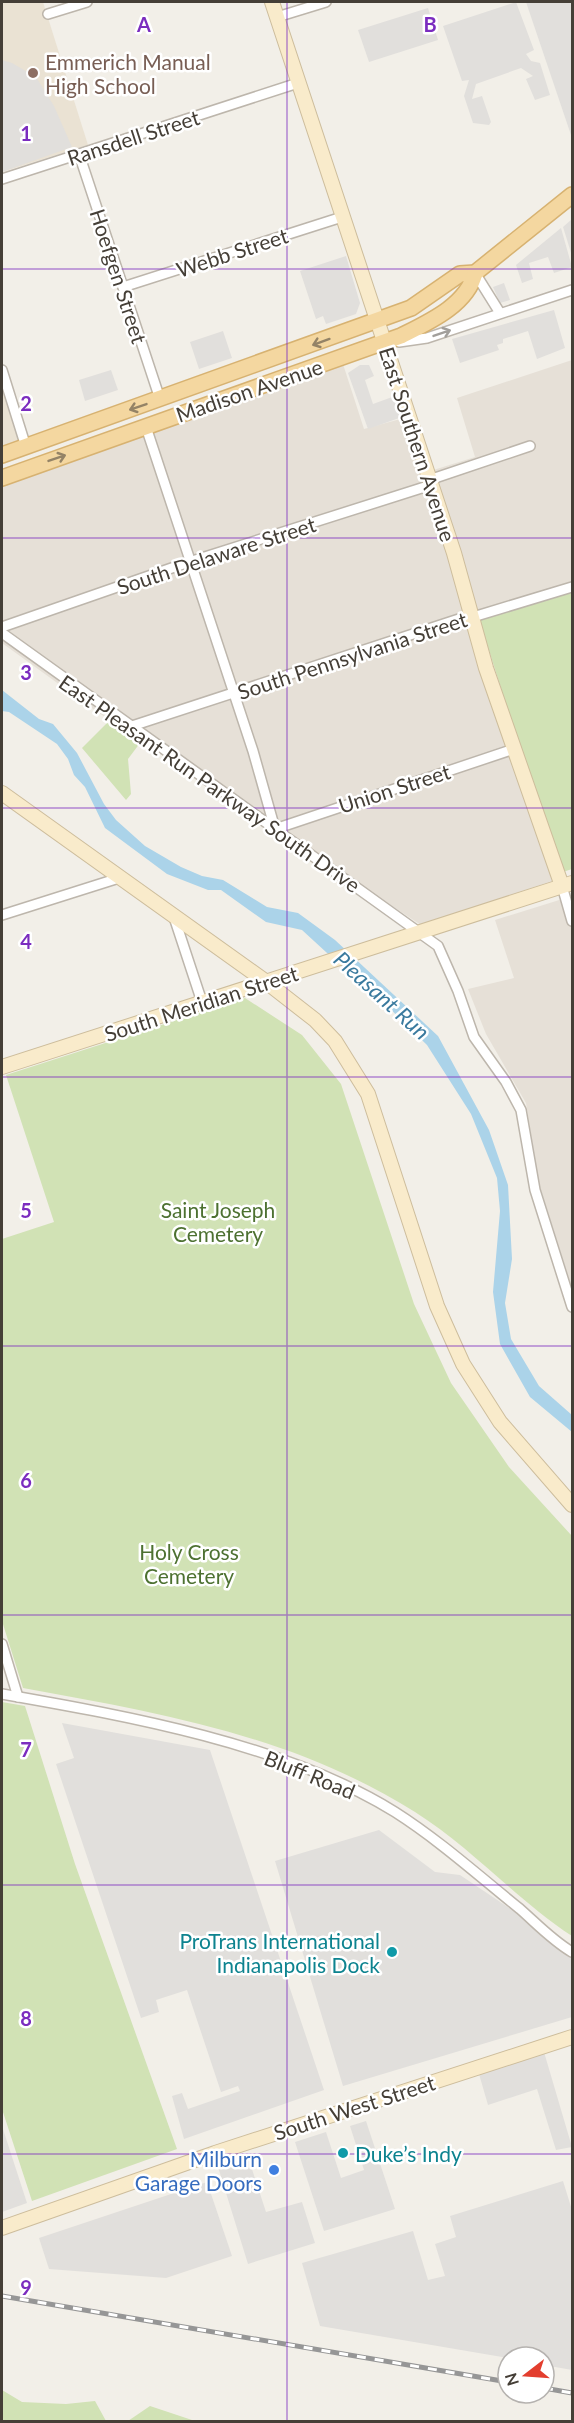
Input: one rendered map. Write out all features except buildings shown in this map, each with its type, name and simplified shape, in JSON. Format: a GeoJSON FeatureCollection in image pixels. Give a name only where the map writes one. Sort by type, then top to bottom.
{"type":"FeatureCollection","features":[{"type":"Feature","properties":{"kind":"main road","name":"Madison Avenue"},"geometry":{"type":"LineString","coordinates":[[2,455],[411,308],[460,274],[475,273],[573,195]]}},
{"type":"Feature","properties":{"kind":"main road","name":"Madison Avenue"},"geometry":{"type":"LineString","coordinates":[[2,478],[384,343],[419,327],[448,308],[471,290],[475,273]]}},
{"type":"Feature","properties":{"kind":"street"},"geometry":{"type":"LineString","coordinates":[[48,14],[87,2]]}},
{"type":"Feature","properties":{"kind":"street","name":"East Southern Avenue"},"geometry":{"type":"LineString","coordinates":[[272,2],[430,482],[473,617],[486,668],[514,749],[567,884]]}},
{"type":"Feature","properties":{"kind":"street"},"geometry":{"type":"LineString","coordinates":[[277,17],[326,2]]}},
{"type":"Feature","properties":{"kind":"street","name":"Ransdell Street"},"geometry":{"type":"LineString","coordinates":[[2,179],[298,83]]}},
{"type":"Feature","properties":{"kind":"street","name":"Hoefgen Street"},"geometry":{"type":"LineString","coordinates":[[79,154],[160,399]]}},
{"type":"Feature","properties":{"kind":"street","name":"Webb Street"},"geometry":{"type":"LineString","coordinates":[[123,287],[342,217]]}},
{"type":"Feature","properties":{"kind":"street"},"geometry":{"type":"LineString","coordinates":[[475,273],[500,314]]}},
{"type":"Feature","properties":{"kind":"street"},"geometry":{"type":"LineString","coordinates":[[384,343],[427,338],[573,290]]}},
{"type":"Feature","properties":{"kind":"street"},"geometry":{"type":"LineString","coordinates":[[2,370],[26,447]]}},
{"type":"Feature","properties":{"kind":"street"},"geometry":{"type":"LineString","coordinates":[[146,426],[273,816],[275,829]]}},
{"type":"Feature","properties":{"kind":"street","name":"South Delaware Street"},"geometry":{"type":"LineString","coordinates":[[2,627],[530,446]]}},
{"type":"Feature","properties":{"kind":"street","name":"South Pennsylvania Street"},"geometry":{"type":"LineString","coordinates":[[132,726],[462,618],[473,617],[573,586]]}},
{"type":"Feature","properties":{"kind":"street","name":"East Pleasant Run Parkway South Drive"},"geometry":{"type":"LineString","coordinates":[[2,633],[438,946],[444,955],[474,1037],[506,1082],[521,1110],[535,1190],[573,1307]]}},
{"type":"Feature","properties":{"kind":"street","name":"Union Street"},"geometry":{"type":"LineString","coordinates":[[275,829],[514,749]]}},
{"type":"Feature","properties":{"kind":"street"},"geometry":{"type":"LineString","coordinates":[[2,793],[265,981],[315,1020],[345,1054],[360,1079],[374,1110],[437,1306],[463,1364],[505,1429],[573,1505]]}},
{"type":"Feature","properties":{"kind":"street"},"geometry":{"type":"LineString","coordinates":[[2,915],[119,878]]}},
{"type":"Feature","properties":{"kind":"street"},"geometry":{"type":"LineString","coordinates":[[567,884],[573,921]]}},
{"type":"Feature","properties":{"kind":"street","name":"South Meridian Street"},"geometry":{"type":"LineString","coordinates":[[3,1062],[202,1002],[567,884]]}},
{"type":"Feature","properties":{"kind":"street"},"geometry":{"type":"LineString","coordinates":[[174,917],[202,1002]]}},
{"type":"Feature","properties":{"kind":"street"},"geometry":{"type":"LineString","coordinates":[[2,1644],[18,1697]]}},
{"type":"Feature","properties":{"kind":"street","name":"Bluff Road"},"geometry":{"type":"LineString","coordinates":[[2,1694],[154,1723],[229,1743],[346,1787],[393,1811],[433,1839],[573,1952]]}},
{"type":"Feature","properties":{"kind":"street","name":"South West Street"},"geometry":{"type":"LineString","coordinates":[[2,2228],[221,2151],[573,2037]]}},
{"type":"Feature","properties":{"kind":"shaded area","name":"Emmerich Manual High School"},"geometry":{"type":"Polygon","coordinates":[[[2,2],[43,2],[88,145],[2,172],[2,2]]]}},
{"type":"Feature","properties":{"kind":"shaded area"},"geometry":{"type":"Polygon","coordinates":[[[516,2],[534,50],[526,54],[531,61],[540,63],[550,95],[535,100],[526,79],[533,76],[521,68],[476,84],[472,99],[482,96],[491,122],[489,125],[473,123],[464,96],[469,80],[462,81],[443,26],[516,2]]]}},
{"type":"Feature","properties":{"kind":"shaded area"},"geometry":{"type":"Polygon","coordinates":[[[526,2],[572,2],[572,138],[526,2]]]}},
{"type":"Feature","properties":{"kind":"shaded area"},"geometry":{"type":"Polygon","coordinates":[[[428,8],[438,40],[369,62],[358,30],[428,8]]]}},
{"type":"Feature","properties":{"kind":"shaded area"},"geometry":{"type":"Polygon","coordinates":[[[2,60],[36,77],[54,106],[72,147],[2,172],[2,60]]]}},
{"type":"Feature","properties":{"kind":"shaded area"},"geometry":{"type":"Polygon","coordinates":[[[572,219],[572,256],[563,227],[572,219]]]}},
{"type":"Feature","properties":{"kind":"shaded area"},"geometry":{"type":"Polygon","coordinates":[[[561,228],[572,267],[554,273],[548,257],[529,263],[533,279],[522,283],[516,265],[561,228]]]}},
{"type":"Feature","properties":{"kind":"shaded area"},"geometry":{"type":"Polygon","coordinates":[[[346,256],[360,303],[356,314],[326,324],[323,316],[316,319],[300,271],[346,256]]]}},
{"type":"Feature","properties":{"kind":"shaded area"},"geometry":{"type":"Polygon","coordinates":[[[504,283],[510,300],[500,303],[493,287],[504,283]]]}},
{"type":"Feature","properties":{"kind":"shaded area"},"geometry":{"type":"Polygon","coordinates":[[[554,310],[565,348],[537,359],[528,331],[503,339],[503,343],[497,345],[499,350],[460,363],[452,339],[554,310]]]}},
{"type":"Feature","properties":{"kind":"shaded area"},"geometry":{"type":"Polygon","coordinates":[[[223,331],[232,358],[199,369],[190,342],[223,331]]]}},
{"type":"Feature","properties":{"kind":"shaded area"},"geometry":{"type":"Polygon","coordinates":[[[572,360],[572,581],[475,612],[427,472],[475,457],[457,398],[572,360]]]}},
{"type":"Feature","properties":{"kind":"shaded area"},"geometry":{"type":"Polygon","coordinates":[[[343,364],[364,429],[404,418],[552,881],[421,925],[96,711],[2,643],[2,486],[343,364]]]}},
{"type":"Feature","properties":{"kind":"shaded area"},"geometry":{"type":"Polygon","coordinates":[[[360,365],[369,365],[374,376],[365,380],[373,404],[395,396],[402,417],[368,429],[348,373],[360,365]]]}},
{"type":"Feature","properties":{"kind":"shaded area"},"geometry":{"type":"Polygon","coordinates":[[[111,370],[118,390],[85,401],[79,380],[111,370]]]}},
{"type":"Feature","properties":{"kind":"shaded area"},"geometry":{"type":"Polygon","coordinates":[[[2,379],[22,446],[2,452],[2,379]]]}},
{"type":"Feature","properties":{"kind":"shaded area"},"geometry":{"type":"Polygon","coordinates":[[[572,896],[572,1288],[539,1184],[526,1103],[486,1034],[468,989],[514,978],[495,920],[572,896]]]}},
{"type":"Feature","properties":{"kind":"shaded area"},"geometry":{"type":"Polygon","coordinates":[[[62,1723],[210,1750],[324,2090],[184,2139],[172,2096],[182,2093],[188,2109],[240,2091],[238,2086],[221,2092],[187,1990],[156,2000],[159,2012],[141,2018],[56,1764],[74,1758],[62,1723]]]}},
{"type":"Feature","properties":{"kind":"shaded area"},"geometry":{"type":"Polygon","coordinates":[[[379,1830],[435,1872],[460,1875],[572,1950],[572,2017],[343,2086],[275,1861],[379,1830]]]}},
{"type":"Feature","properties":{"kind":"shaded area"},"geometry":{"type":"Polygon","coordinates":[[[544,2052],[572,2147],[556,2150],[537,2089],[488,2105],[479,2074],[544,2052]]]}},
{"type":"Feature","properties":{"kind":"shaded area"},"geometry":{"type":"Polygon","coordinates":[[[366,2121],[395,2209],[324,2231],[295,2142],[326,2132],[341,2178],[364,2170],[350,2126],[366,2121]]]}},
{"type":"Feature","properties":{"kind":"shaded area"},"geometry":{"type":"Polygon","coordinates":[[[2,2126],[27,2203],[2,2212],[2,2126]]]}},
{"type":"Feature","properties":{"kind":"shaded area"},"geometry":{"type":"Polygon","coordinates":[[[248,2157],[266,2212],[302,2202],[315,2243],[248,2264],[218,2167],[248,2157]]]}},
{"type":"Feature","properties":{"kind":"shaded area"},"geometry":{"type":"Polygon","coordinates":[[[563,2181],[572,2210],[572,2370],[556,2367],[556,2345],[496,2345],[496,2356],[320,2326],[302,2263],[413,2231],[428,2280],[445,2276],[435,2244],[456,2237],[450,2216],[563,2181]]]}},
{"type":"Feature","properties":{"kind":"shaded area"},"geometry":{"type":"Polygon","coordinates":[[[207,2182],[232,2256],[166,2278],[49,2269],[39,2238],[207,2182]]]}},
{"type":"Feature","properties":{"kind":"green space"},"geometry":{"type":"Polygon","coordinates":[[[572,591],[572,869],[560,873],[479,619],[572,591]]]}},
{"type":"Feature","properties":{"kind":"green space"},"geometry":{"type":"Polygon","coordinates":[[[109,721],[140,743],[128,759],[131,794],[126,800],[82,748],[109,721]]]}},
{"type":"Feature","properties":{"kind":"green space"},"geometry":{"type":"Polygon","coordinates":[[[245,998],[302,1035],[341,1084],[414,1304],[451,1383],[509,1467],[572,1536],[572,1936],[532,1906],[436,1826],[369,1786],[322,1764],[274,1746],[176,1718],[23,1688],[2,1621],[2,1239],[54,1222],[6,1075],[245,998]]]}},
{"type":"Feature","properties":{"kind":"green space"},"geometry":{"type":"Polygon","coordinates":[[[2,1702],[25,1706],[75,1864],[177,2149],[32,2201],[2,2109],[2,1702]]]}},
{"type":"Feature","properties":{"kind":"green space"},"geometry":{"type":"Polygon","coordinates":[[[2,2390],[22,2402],[66,2404],[95,2401],[106,2421],[2,2421],[2,2390]]]}},
{"type":"Feature","properties":{"kind":"green space"},"geometry":{"type":"Polygon","coordinates":[[[150,2406],[195,2421],[128,2421],[150,2406]]]}},
{"type":"Feature","properties":{"kind":"water","name":"Pleasant Run"},"geometry":{"type":"Polygon","coordinates":[[[2,690],[39,719],[53,724],[77,753],[104,804],[116,820],[145,846],[181,867],[202,876],[223,880],[267,907],[298,913],[335,940],[438,1036],[489,1130],[508,1185],[512,1259],[505,1303],[511,1339],[539,1386],[572,1415],[572,1432],[530,1397],[500,1344],[493,1292],[500,1211],[497,1178],[471,1114],[427,1045],[375,994],[302,930],[266,922],[221,890],[208,890],[167,874],[105,828],[85,787],[74,775],[68,759],[57,744],[9,712],[2,711],[2,690]]]}},
{"type":"Feature","properties":{"kind":"railway"},"geometry":{"type":"LineString","coordinates":[[2,2296],[496,2380]]}},
{"type":"Feature","properties":{"kind":"railway"},"geometry":{"type":"LineString","coordinates":[[556,2390],[572,2393]]}},
{"type":"Feature","properties":{"kind":"place","name":"Emmerich Manual High School"},"geometry":{"type":"Point","coordinates":[33,73]}},
{"type":"Feature","properties":{"kind":"place","name":"ProTrans International Indianapolis Dock"},"geometry":{"type":"Point","coordinates":[392,1952]}},
{"type":"Feature","properties":{"kind":"place","name":"Duke’s Indy"},"geometry":{"type":"Point","coordinates":[343,2153]}},
{"type":"Feature","properties":{"kind":"place","name":"Milburn Garage Doors"},"geometry":{"type":"Point","coordinates":[274,2170]}},
{"type":"Feature","properties":{"kind":"park label","name":"Saint Joseph Cemetery"},"geometry":{"type":"Point","coordinates":[218,1221]}},
{"type":"Feature","properties":{"kind":"park label","name":"Holy Cross Cemetery"},"geometry":{"type":"Point","coordinates":[189,1563]}}]}
